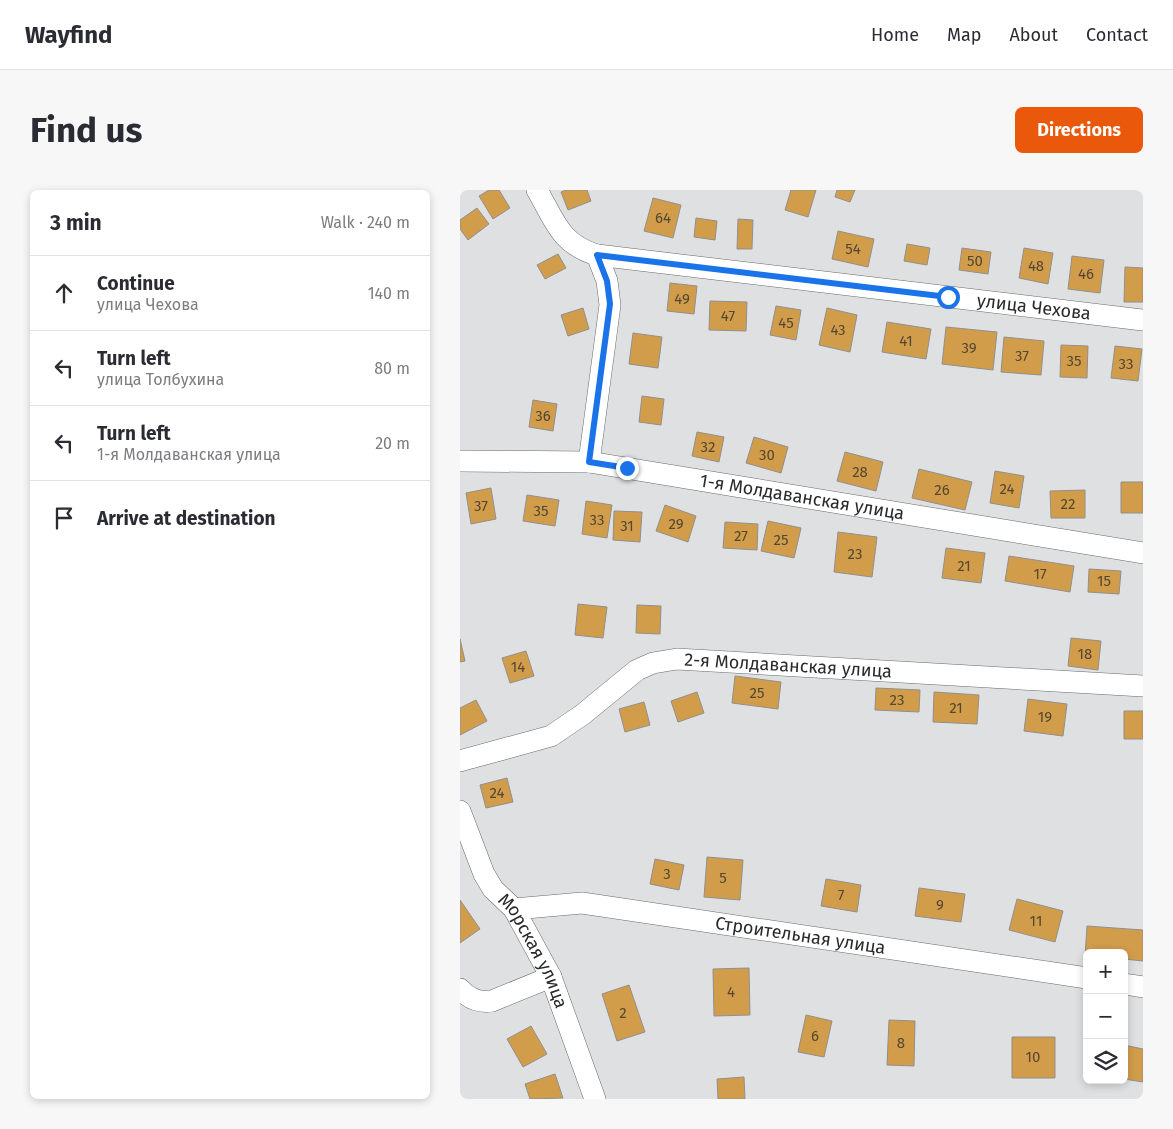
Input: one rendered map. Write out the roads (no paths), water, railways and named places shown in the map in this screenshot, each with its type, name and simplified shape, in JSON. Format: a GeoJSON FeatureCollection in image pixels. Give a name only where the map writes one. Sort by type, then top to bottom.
{"type":"FeatureCollection","features":[{"type":"Feature","properties":{"kind":"street","name":"улица Чехова"},"geometry":{"type":"LineString","coordinates":[[538,190],[564,237],[580,250],[597,255],[1143,320]]}},
{"type":"Feature","properties":{"kind":"street"},"geometry":{"type":"LineString","coordinates":[[589,462],[610,304],[607,281],[597,255]]}},
{"type":"Feature","properties":{"kind":"street","name":"1-я Молдаванская улица"},"geometry":{"type":"LineString","coordinates":[[460,461],[589,462],[1143,553]]}},
{"type":"Feature","properties":{"kind":"street","name":"2-я Молдаванская улица"},"geometry":{"type":"LineString","coordinates":[[460,761],[550,736],[582,715],[637,670],[652,663],[677,659],[1143,686]]}},
{"type":"Feature","properties":{"kind":"street","name":"Морская улица"},"geometry":{"type":"LineString","coordinates":[[460,811],[484,874],[493,889],[514,909],[551,977],[595,1099]]}},
{"type":"Feature","properties":{"kind":"street","name":"Строительная улица"},"geometry":{"type":"LineString","coordinates":[[514,909],[582,903],[1083,977]]}},
{"type":"Feature","properties":{"kind":"street"},"geometry":{"type":"LineString","coordinates":[[460,989],[466,996],[484,1002],[492,1001],[551,977]]}},
{"type":"Feature","properties":{"kind":"street"},"geometry":{"type":"LineString","coordinates":[[1128,985],[1143,987]]}}]}
